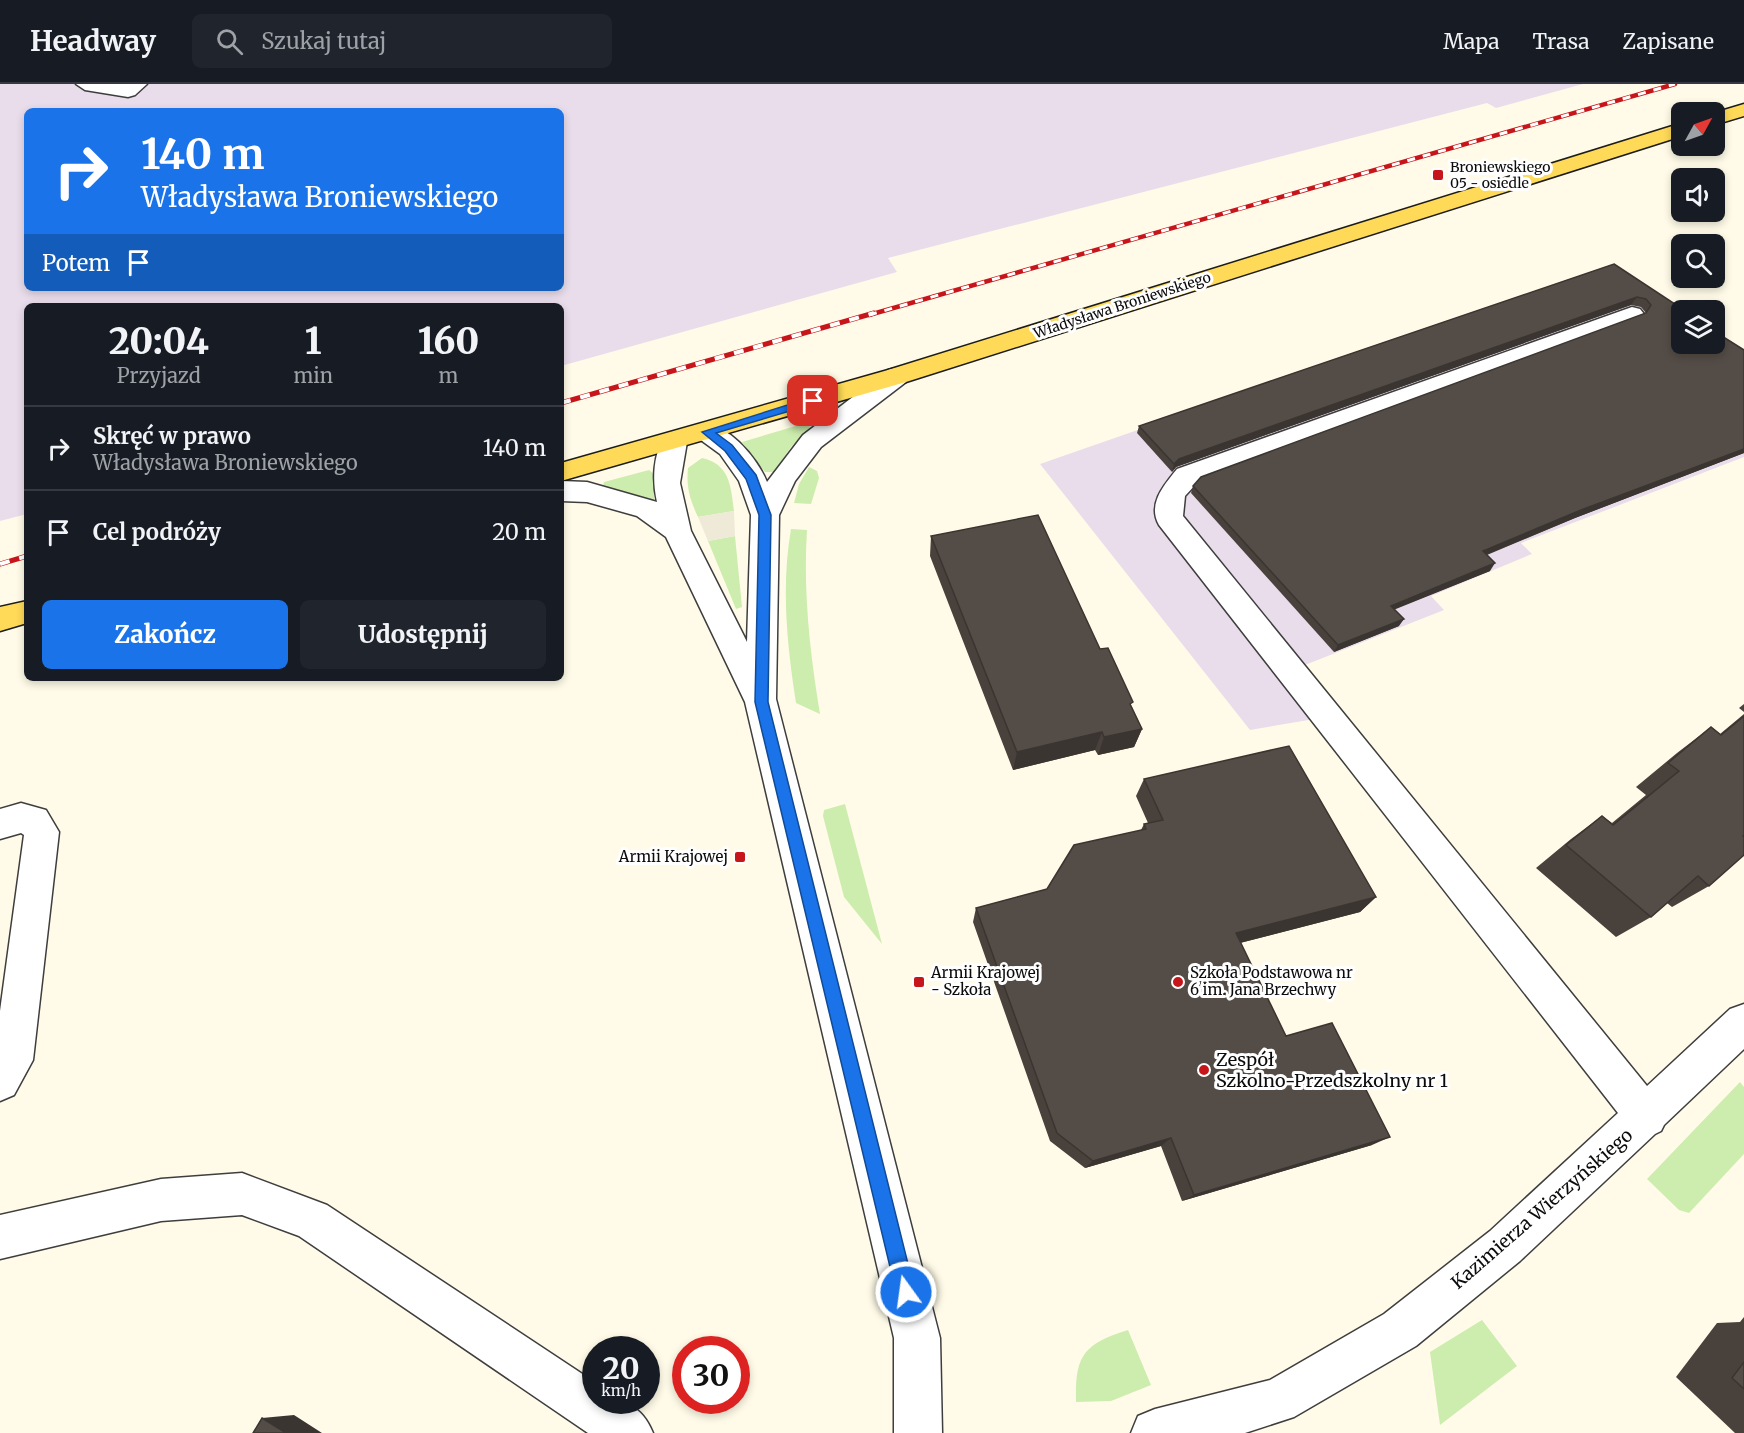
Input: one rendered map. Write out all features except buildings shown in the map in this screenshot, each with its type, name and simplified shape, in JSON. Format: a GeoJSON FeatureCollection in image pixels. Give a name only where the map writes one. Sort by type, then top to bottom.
{"type":"FeatureCollection","features":[{"type":"Feature","properties":{"kind":"main road"},"geometry":{"type":"LineString","coordinates":[[1725,116],[1744,110]]}},
{"type":"Feature","properties":{"kind":"main road","name":"Władysława Broniewskiego"},"geometry":{"type":"LineString","coordinates":[[564,471],[674,442],[897,376],[1671,132]]}},
{"type":"Feature","properties":{"kind":"main road"},"geometry":{"type":"LineString","coordinates":[[0,619],[24,613]]}},
{"type":"Feature","properties":{"kind":"street"},"geometry":{"type":"LineString","coordinates":[[86,84],[128,91],[138,84]]}},
{"type":"Feature","properties":{"kind":"street"},"geometry":{"type":"LineString","coordinates":[[1632,314],[1186,476],[1171,494],[1169,518],[1647,1117]]}},
{"type":"Feature","properties":{"kind":"street"},"geometry":{"type":"LineString","coordinates":[[765,515],[783,477],[812,441],[897,376]]}},
{"type":"Feature","properties":{"kind":"street"},"geometry":{"type":"LineString","coordinates":[[707,432],[729,448],[752,478],[765,515],[761,702]]}},
{"type":"Feature","properties":{"kind":"street"},"geometry":{"type":"LineString","coordinates":[[674,442],[666,483],[677,531],[761,702],[917,1338],[918,1433]]}},
{"type":"Feature","properties":{"kind":"street"},"geometry":{"type":"LineString","coordinates":[[564,491],[587,492],[646,509],[677,531]]}},
{"type":"Feature","properties":{"kind":"street"},"geometry":{"type":"LineString","coordinates":[[0,824],[21,818],[34,821],[42,832],[13,1060],[0,1081]]}},
{"type":"Feature","properties":{"kind":"street","name":"Kazimierza Wierzyńskiego"},"geometry":{"type":"LineString","coordinates":[[1155,1433],[1278,1401],[1400,1330],[1505,1246],[1647,1117],[1744,1023]]}},
{"type":"Feature","properties":{"kind":"street"},"geometry":{"type":"LineString","coordinates":[[0,1236],[161,1200],[242,1194],[312,1220],[628,1433]]}},
{"type":"Feature","properties":{"kind":"shaded area"},"geometry":{"type":"Polygon","coordinates":[[[0,84],[1583,84],[1496,108],[1487,103],[888,258],[897,272],[564,365],[564,303],[24,303],[24,515],[0,521],[0,84]]]}},
{"type":"Feature","properties":{"kind":"shaded area"},"geometry":{"type":"Polygon","coordinates":[[[1609,266],[1671,307],[1671,354],[1725,354],[1725,348],[1744,356],[1744,457],[1521,543],[1532,554],[1431,596],[1444,610],[1305,665],[1344,714],[1250,730],[1040,464],[1609,266]]]}},
{"type":"Feature","properties":{"kind":"shaded area"},"geometry":{"type":"Polygon","coordinates":[[[734,511],[735,536],[708,541],[698,517],[734,511]]]}},
{"type":"Feature","properties":{"kind":"green space"},"geometry":{"type":"Polygon","coordinates":[[[809,422],[810,429],[791,447],[774,472],[765,472],[742,442],[809,422]]]}},
{"type":"Feature","properties":{"kind":"green space"},"geometry":{"type":"Polygon","coordinates":[[[702,458],[718,465],[724,471],[730,485],[734,511],[698,517],[689,493],[688,468],[702,458]]]}},
{"type":"Feature","properties":{"kind":"green space"},"geometry":{"type":"Polygon","coordinates":[[[809,467],[817,471],[819,478],[811,504],[794,503],[799,484],[809,467]]]}},
{"type":"Feature","properties":{"kind":"green space"},"geometry":{"type":"Polygon","coordinates":[[[649,470],[655,475],[654,501],[603,485],[604,482],[649,470]]]}},
{"type":"Feature","properties":{"kind":"green space"},"geometry":{"type":"Polygon","coordinates":[[[791,529],[807,530],[808,622],[820,714],[796,703],[786,616],[786,572],[791,529]]]}},
{"type":"Feature","properties":{"kind":"green space"},"geometry":{"type":"Polygon","coordinates":[[[735,536],[742,607],[736,609],[708,541],[735,536]]]}},
{"type":"Feature","properties":{"kind":"green space"},"geometry":{"type":"Polygon","coordinates":[[[845,804],[882,944],[844,897],[823,816],[824,810],[845,804]]]}},
{"type":"Feature","properties":{"kind":"green space"},"geometry":{"type":"Polygon","coordinates":[[[1740,1082],[1744,1087],[1744,1154],[1689,1213],[1679,1210],[1647,1179],[1740,1082]]]}},
{"type":"Feature","properties":{"kind":"green space"},"geometry":{"type":"Polygon","coordinates":[[[1482,1320],[1517,1366],[1440,1425],[1430,1352],[1482,1320]]]}},
{"type":"Feature","properties":{"kind":"green space"},"geometry":{"type":"Polygon","coordinates":[[[1128,1330],[1151,1385],[1111,1401],[1076,1402],[1077,1374],[1084,1354],[1100,1341],[1128,1330]]]}},
{"type":"Feature","properties":{"kind":"railway"},"geometry":{"type":"LineString","coordinates":[[869,315],[1675,84]]}},
{"type":"Feature","properties":{"kind":"railway"},"geometry":{"type":"LineString","coordinates":[[564,402],[874,313]]}},
{"type":"Feature","properties":{"kind":"railway"},"geometry":{"type":"LineString","coordinates":[[0,564],[24,557]]}},
{"type":"Feature","properties":{"kind":"place","name":"Broniewskiego 05 - osiedle"},"geometry":{"type":"Point","coordinates":[1438,175]}},
{"type":"Feature","properties":{"kind":"place","name":"Armii Krajowej"},"geometry":{"type":"Point","coordinates":[740,857]}},
{"type":"Feature","properties":{"kind":"place","name":"Armii Krajowej - Szkoła"},"geometry":{"type":"Point","coordinates":[919,982]}},
{"type":"Feature","properties":{"kind":"place","name":"Szkoła Podstawowa nr 6 im. Jana Brzechwy"},"geometry":{"type":"Point","coordinates":[1178,982]}},
{"type":"Feature","properties":{"kind":"place","name":"Zespół Szkolno-Przedszkolny nr 1"},"geometry":{"type":"Point","coordinates":[1204,1070]}},
{"type":"Feature","properties":{"kind":"route"},"geometry":{"type":"LineString","coordinates":[[813,401],[707,432],[729,448],[752,478],[765,515],[761,702],[906,1292]]}}]}
